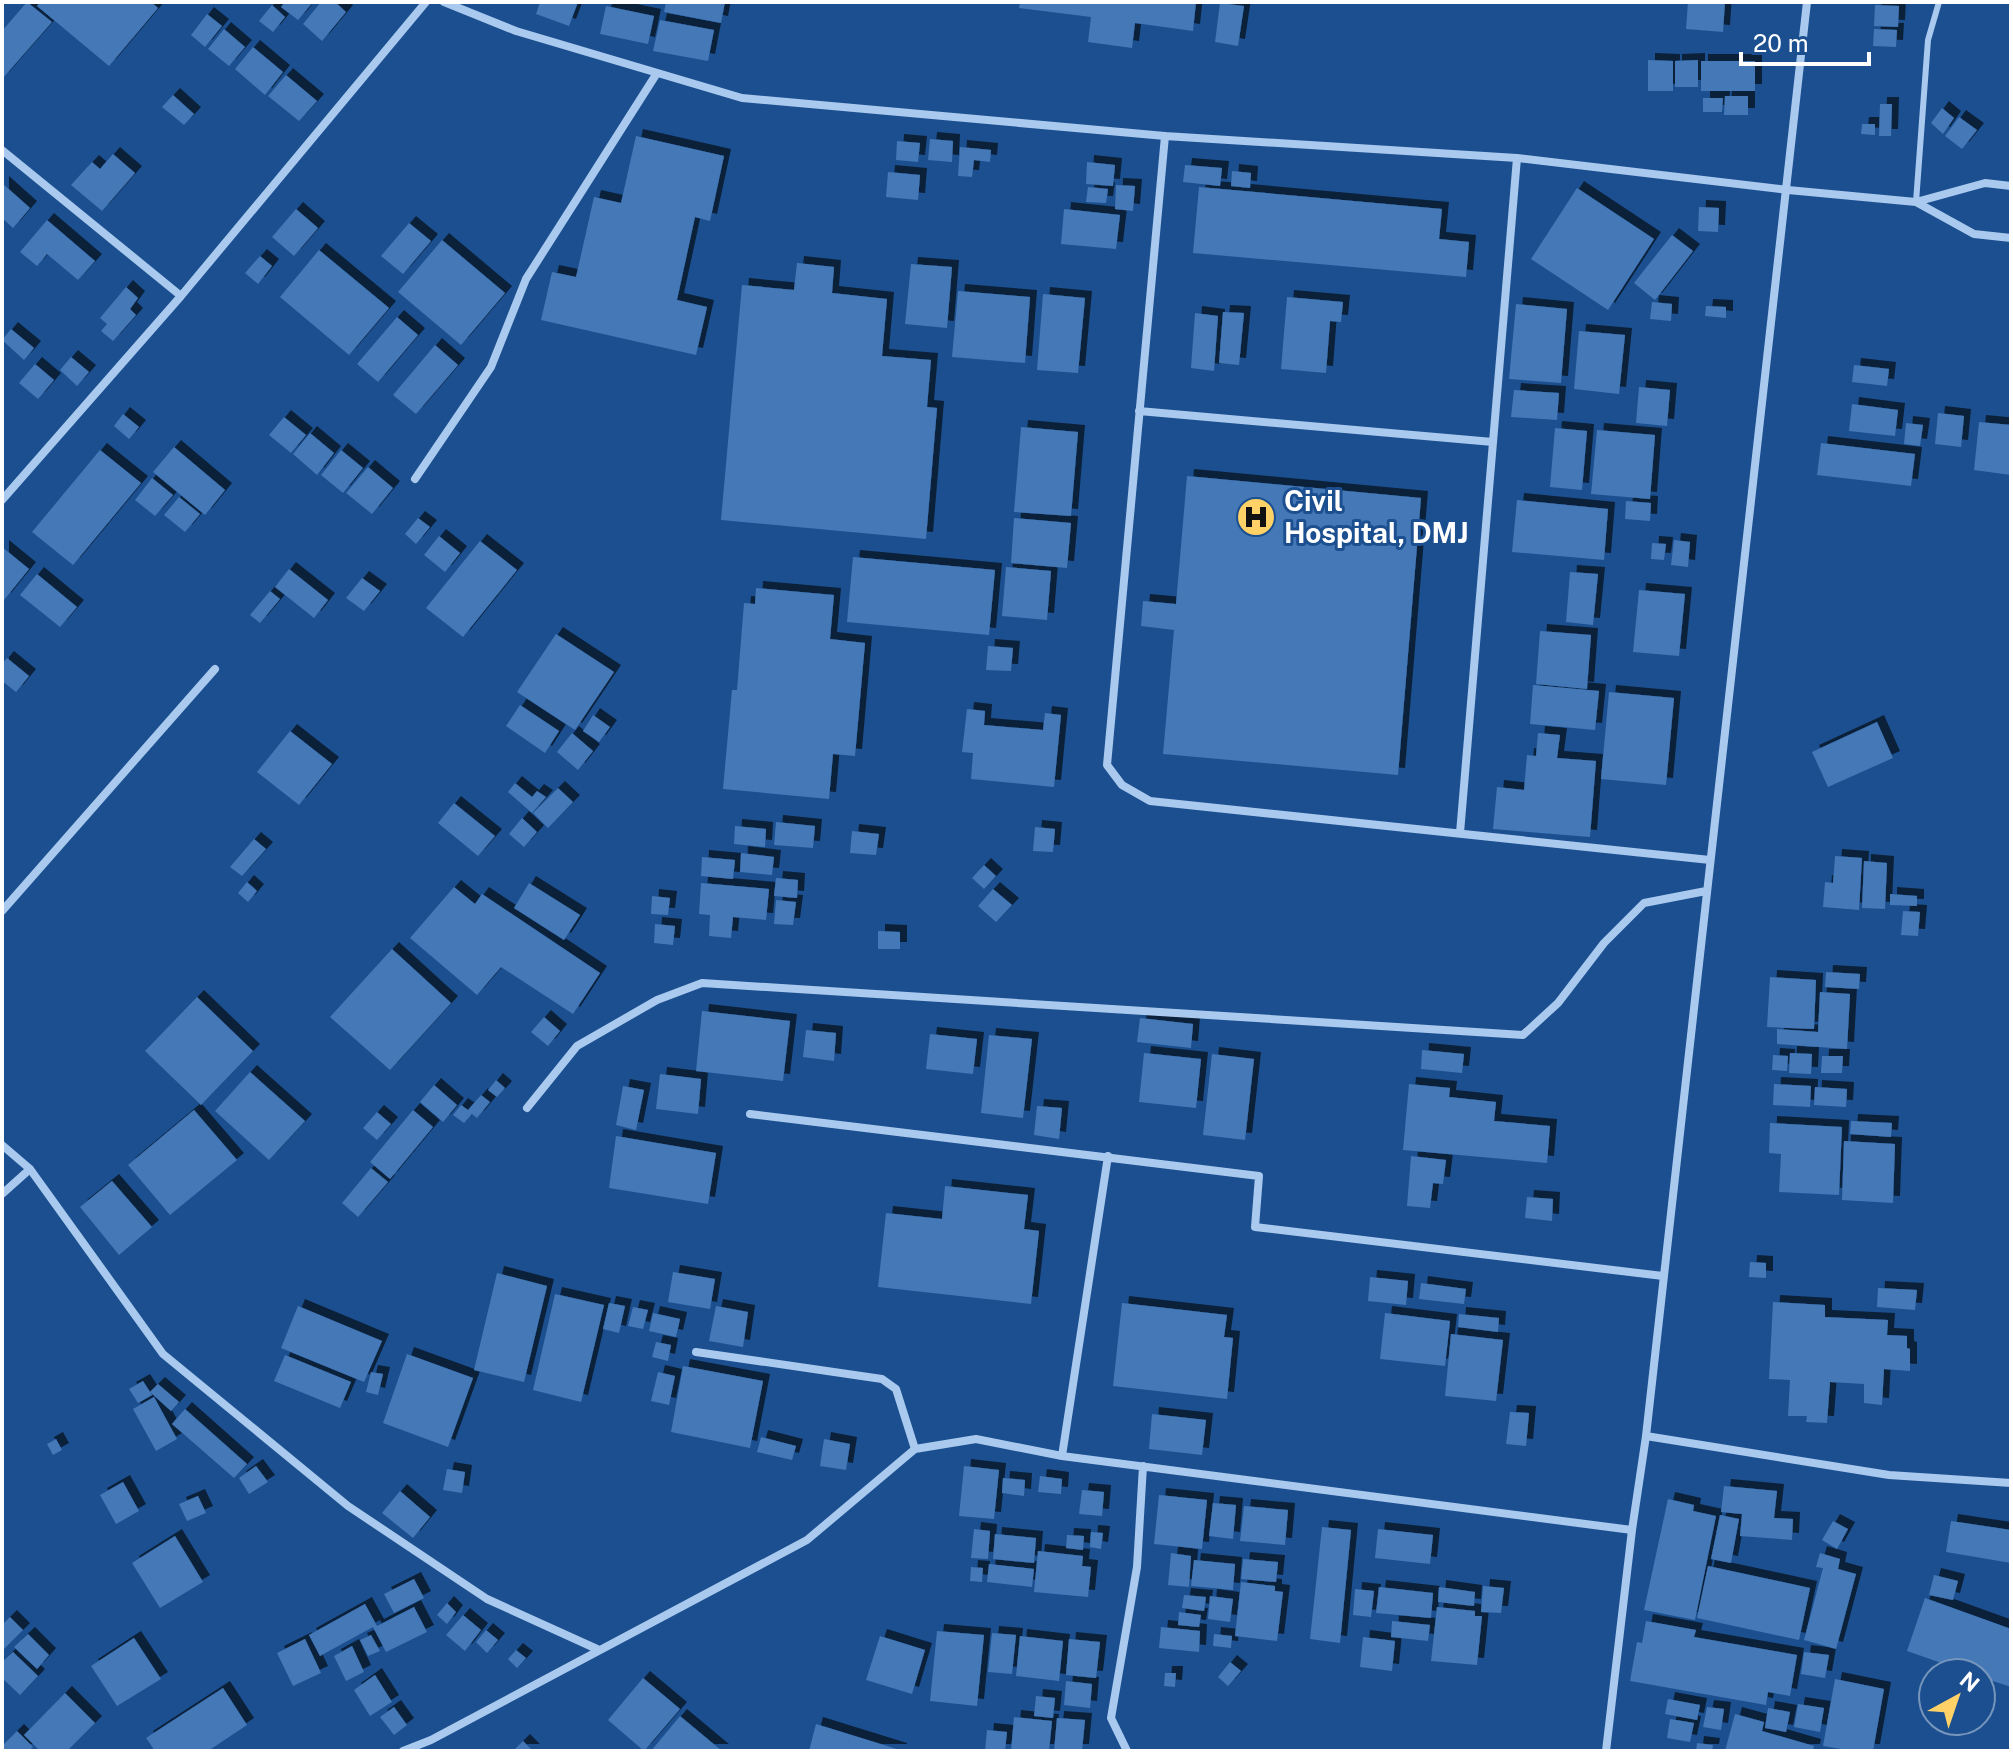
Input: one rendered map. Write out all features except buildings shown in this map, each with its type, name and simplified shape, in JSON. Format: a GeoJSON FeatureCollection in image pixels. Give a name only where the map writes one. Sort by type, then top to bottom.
{"type":"FeatureCollection","features":[{"type":"Feature","properties":{"kind":"street"},"geometry":{"type":"LineString","coordinates":[[2,500],[181,296],[426,2]]}},
{"type":"Feature","properties":{"kind":"street"},"geometry":{"type":"LineString","coordinates":[[444,2],[516,31],[742,98],[1165,136],[1517,158],[1916,202],[1985,183],[2011,186]]}},
{"type":"Feature","properties":{"kind":"street"},"geometry":{"type":"LineString","coordinates":[[1606,1751],[1646,1436],[1807,2]]}},
{"type":"Feature","properties":{"kind":"street"},"geometry":{"type":"LineString","coordinates":[[415,479],[491,367],[526,279],[657,73]]}},
{"type":"Feature","properties":{"kind":"street"},"geometry":{"type":"LineString","coordinates":[[1165,136],[1107,765],[1122,785],[1150,801],[1710,860]]}},
{"type":"Feature","properties":{"kind":"street"},"geometry":{"type":"LineString","coordinates":[[2,150],[181,296]]}},
{"type":"Feature","properties":{"kind":"street"},"geometry":{"type":"LineString","coordinates":[[1460,833],[1517,158]]}},
{"type":"Feature","properties":{"kind":"street"},"geometry":{"type":"LineString","coordinates":[[1916,202],[1974,234],[2011,238]]}},
{"type":"Feature","properties":{"kind":"street"},"geometry":{"type":"LineString","coordinates":[[1139,411],[1493,442]]}},
{"type":"Feature","properties":{"kind":"street"},"geometry":{"type":"LineString","coordinates":[[2,911],[215,669]]}},
{"type":"Feature","properties":{"kind":"street"},"geometry":{"type":"LineString","coordinates":[[527,1108],[577,1046],[657,1000],[702,983],[1523,1035],[1558,1003],[1604,943],[1644,903],[1706,891]]}},
{"type":"Feature","properties":{"kind":"street"},"geometry":{"type":"LineString","coordinates":[[750,1114],[1259,1176],[1255,1227],[1663,1276]]}},
{"type":"Feature","properties":{"kind":"street"},"geometry":{"type":"LineString","coordinates":[[2,1145],[30,1169],[163,1354],[348,1506],[487,1599],[597,1649]]}},
{"type":"Feature","properties":{"kind":"street"},"geometry":{"type":"LineString","coordinates":[[1062,1456],[1108,1156]]}},
{"type":"Feature","properties":{"kind":"street"},"geometry":{"type":"LineString","coordinates":[[2,1194],[30,1169]]}},
{"type":"Feature","properties":{"kind":"street"},"geometry":{"type":"LineString","coordinates":[[696,1352],[882,1379],[896,1389],[915,1449]]}},
{"type":"Feature","properties":{"kind":"street"},"geometry":{"type":"LineString","coordinates":[[1646,1436],[1889,1475],[2011,1483]]}},
{"type":"Feature","properties":{"kind":"street"},"geometry":{"type":"LineString","coordinates":[[403,1751],[431,1740],[807,1540],[915,1449],[976,1439],[1062,1456],[1632,1530]]}},
{"type":"Feature","properties":{"kind":"street"},"geometry":{"type":"LineString","coordinates":[[1127,1751],[1111,1718],[1137,1567],[1143,1466]]}},
{"type":"Feature","properties":{"kind":"lane"},"geometry":{"type":"LineString","coordinates":[[1916,202],[1928,40],[1939,2]]}},
{"type":"Feature","properties":{"kind":"place","name":"Civil Hospital, DMJ"},"geometry":{"type":"Point","coordinates":[1256,517]}}]}
